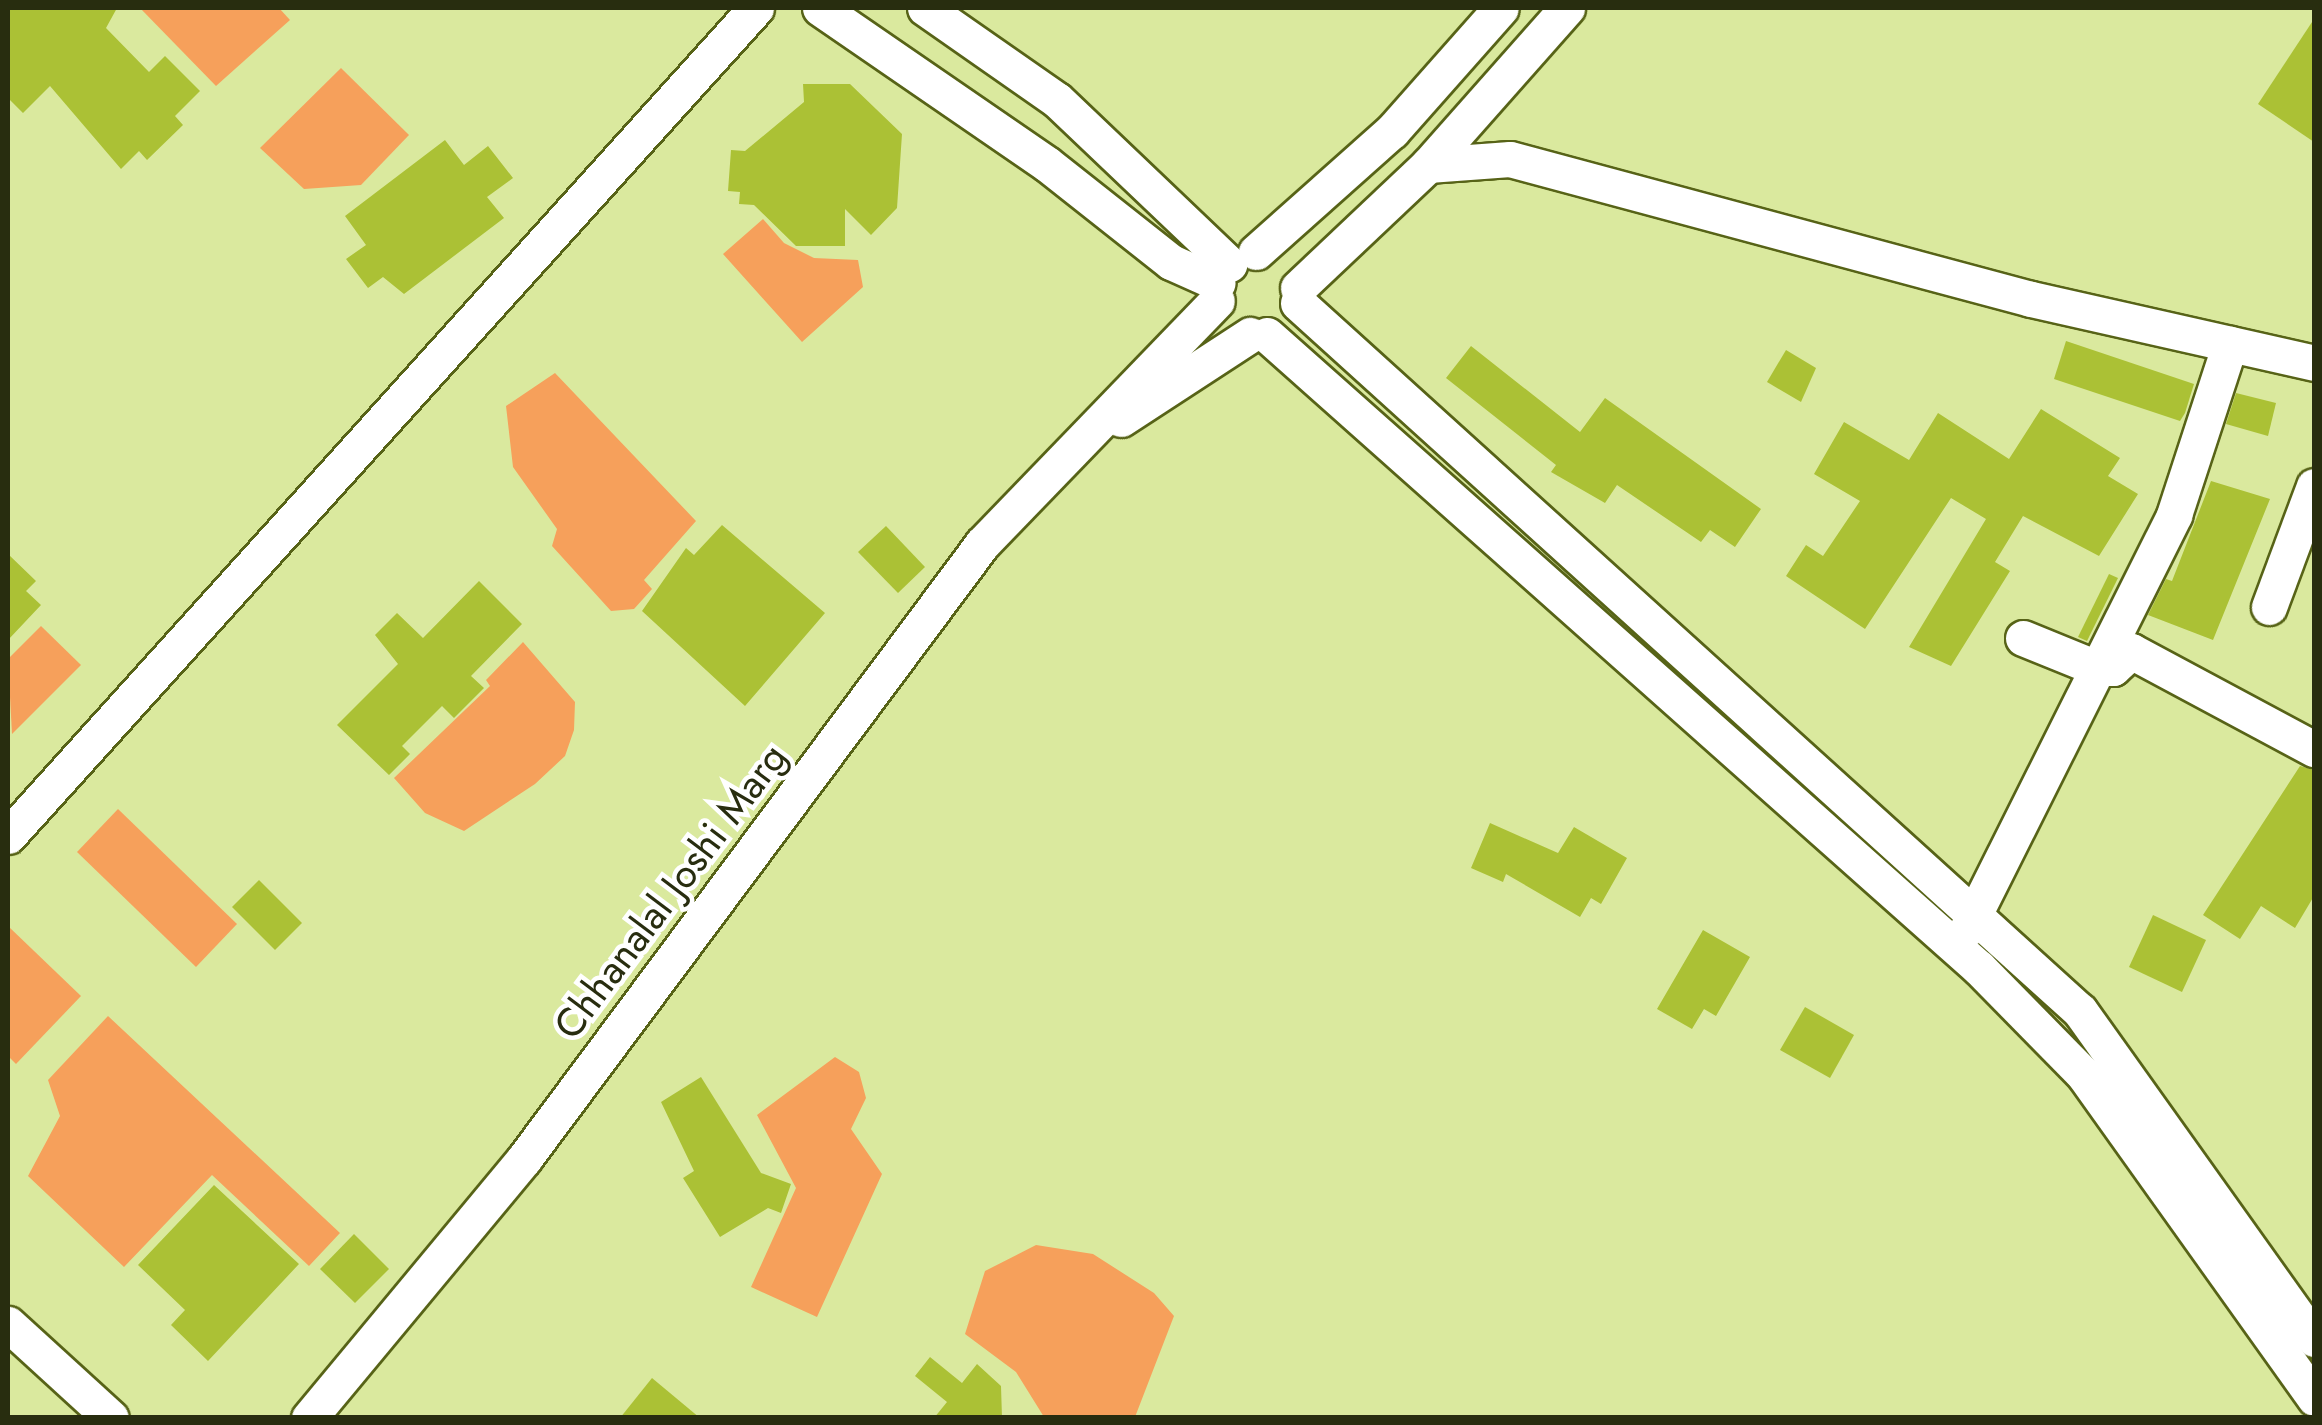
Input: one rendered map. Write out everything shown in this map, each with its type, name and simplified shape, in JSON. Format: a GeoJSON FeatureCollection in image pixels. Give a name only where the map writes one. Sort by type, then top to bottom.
{"type":"FeatureCollection","features":[{"type":"Feature","properties":{"kind":"street"},"geometry":{"type":"LineString","coordinates":[[8,836],[756,8]]}},
{"type":"Feature","properties":{"kind":"street"},"geometry":{"type":"LineString","coordinates":[[820,8],[1048,164],[1171,262],[1230,275],[1284,262],[1298,296],[2080,1011],[2314,1339]]}},
{"type":"Feature","properties":{"kind":"street"},"geometry":{"type":"LineString","coordinates":[[926,8],[1057,100],[1230,275],[1228,323],[1258,335],[1956,947],[2084,1076],[2314,1398]]}},
{"type":"Feature","properties":{"kind":"street","name":"Chhanalal Joshi Marg"},"geometry":{"type":"LineString","coordinates":[[309,1418],[524,1159],[982,544],[1105,422],[1230,275],[1392,131],[1501,8]]}},
{"type":"Feature","properties":{"kind":"street"},"geometry":{"type":"LineString","coordinates":[[1258,335],[1287,324],[1298,296],[1428,165],[1567,8]]}},
{"type":"Feature","properties":{"kind":"street"},"geometry":{"type":"LineString","coordinates":[[1428,165],[1510,159],[2032,300],[2314,363]]}},
{"type":"Feature","properties":{"kind":"street","name":"Chhanalal Joshi Marg"},"geometry":{"type":"LineString","coordinates":[[1105,422],[1123,419],[1258,335]]}},
{"type":"Feature","properties":{"kind":"street"},"geometry":{"type":"LineString","coordinates":[[1956,947],[2174,515],[2230,344]]}},
{"type":"Feature","properties":{"kind":"street"},"geometry":{"type":"LineString","coordinates":[[2269,607],[2314,486]]}},
{"type":"Feature","properties":{"kind":"street"},"geometry":{"type":"LineString","coordinates":[[2023,638],[2098,668],[2113,668],[2131,650],[2314,749]]}},
{"type":"Feature","properties":{"kind":"street"},"geometry":{"type":"LineString","coordinates":[[8,1324],[111,1418]]}},
{"type":"Feature","properties":{"kind":"shaded area"},"geometry":{"type":"Polygon","coordinates":[[[140,8],[279,8],[290,20],[216,86],[140,8]]]}},
{"type":"Feature","properties":{"kind":"shaded area"},"geometry":{"type":"Polygon","coordinates":[[[341,68],[409,135],[361,185],[304,189],[260,148],[341,68]]]}},
{"type":"Feature","properties":{"kind":"shaded area"},"geometry":{"type":"Polygon","coordinates":[[[763,219],[784,243],[814,258],[858,260],[863,287],[802,342],[723,254],[763,219]]]}},
{"type":"Feature","properties":{"kind":"shaded area"},"geometry":{"type":"Polygon","coordinates":[[[555,373],[696,521],[644,580],[652,589],[634,609],[611,611],[552,546],[557,529],[513,467],[506,406],[555,373]]]}},
{"type":"Feature","properties":{"kind":"shaded area"},"geometry":{"type":"Polygon","coordinates":[[[41,626],[81,665],[12,734],[8,659],[41,626]]]}},
{"type":"Feature","properties":{"kind":"shaded area"},"geometry":{"type":"Polygon","coordinates":[[[523,642],[575,702],[574,730],[565,756],[535,784],[464,831],[425,813],[394,778],[490,686],[486,680],[523,642]]]}},
{"type":"Feature","properties":{"kind":"shaded area"},"geometry":{"type":"Polygon","coordinates":[[[118,809],[237,924],[196,967],[77,852],[118,809]]]}},
{"type":"Feature","properties":{"kind":"shaded area"},"geometry":{"type":"Polygon","coordinates":[[[8,926],[81,996],[16,1064],[8,1056],[8,926]]]}},
{"type":"Feature","properties":{"kind":"shaded area"},"geometry":{"type":"Polygon","coordinates":[[[108,1016],[340,1233],[309,1266],[212,1175],[124,1267],[28,1176],[60,1116],[48,1080],[108,1016]]]}},
{"type":"Feature","properties":{"kind":"shaded area"},"geometry":{"type":"Polygon","coordinates":[[[835,1057],[859,1072],[866,1098],[851,1129],[882,1174],[817,1317],[751,1287],[796,1188],[757,1115],[835,1057]]]}},
{"type":"Feature","properties":{"kind":"shaded area"},"geometry":{"type":"Polygon","coordinates":[[[1036,1245],[1093,1254],[1154,1293],[1174,1316],[1135,1417],[1044,1417],[1016,1372],[965,1334],[985,1271],[1036,1245]]]}},
{"type":"Feature","properties":{"kind":"building"},"geometry":{"type":"Polygon","coordinates":[[[8,8],[117,8],[106,28],[149,72],[165,56],[200,91],[175,116],[183,125],[147,160],[139,151],[121,169],[50,86],[23,113],[8,98],[8,8]]]}},
{"type":"Feature","properties":{"kind":"building"},"geometry":{"type":"Polygon","coordinates":[[[2314,19],[2314,142],[2258,104],[2314,19]]]}},
{"type":"Feature","properties":{"kind":"building"},"geometry":{"type":"Polygon","coordinates":[[[803,84],[850,84],[902,134],[897,208],[871,235],[845,209],[845,246],[796,246],[754,205],[739,204],[740,192],[728,191],[731,150],[745,151],[804,102],[803,84]]]}},
{"type":"Feature","properties":{"kind":"building"},"geometry":{"type":"Polygon","coordinates":[[[445,140],[464,165],[488,146],[513,178],[487,197],[504,218],[404,294],[383,277],[368,288],[346,259],[366,245],[345,216],[445,140]]]}},
{"type":"Feature","properties":{"kind":"building"},"geometry":{"type":"Polygon","coordinates":[[[2066,341],[2194,384],[2180,421],[2054,379],[2066,341]]]}},
{"type":"Feature","properties":{"kind":"building"},"geometry":{"type":"Polygon","coordinates":[[[1471,346],[1580,432],[1605,398],[1761,509],[1735,547],[1710,530],[1701,542],[1617,485],[1605,503],[1551,472],[1556,465],[1446,378],[1471,346]]]}},
{"type":"Feature","properties":{"kind":"building"},"geometry":{"type":"Polygon","coordinates":[[[1786,350],[1816,368],[1801,402],[1767,382],[1786,350]]]}},
{"type":"Feature","properties":{"kind":"building"},"geometry":{"type":"Polygon","coordinates":[[[2236,393],[2276,403],[2268,436],[2226,424],[2236,393]]]}},
{"type":"Feature","properties":{"kind":"building"},"geometry":{"type":"Polygon","coordinates":[[[2041,409],[2120,458],[2108,476],[2138,494],[2099,556],[2023,516],[1995,562],[2010,571],[1951,666],[1909,647],[1986,519],[1951,498],[1865,629],[1786,576],[1806,545],[1823,556],[1860,501],[1814,474],[1844,422],[1909,460],[1938,413],[2009,459],[2041,409]]]}},
{"type":"Feature","properties":{"kind":"building"},"geometry":{"type":"Polygon","coordinates":[[[2211,481],[2270,499],[2213,640],[2148,615],[2166,579],[2172,581],[2211,481]]]}},
{"type":"Feature","properties":{"kind":"building"},"geometry":{"type":"Polygon","coordinates":[[[722,525],[825,613],[745,706],[642,611],[686,548],[694,555],[722,525]]]}},
{"type":"Feature","properties":{"kind":"building"},"geometry":{"type":"Polygon","coordinates":[[[886,526],[925,567],[898,593],[858,552],[886,526]]]}},
{"type":"Feature","properties":{"kind":"building"},"geometry":{"type":"Polygon","coordinates":[[[8,554],[36,581],[26,591],[41,605],[8,640],[8,554]]]}},
{"type":"Feature","properties":{"kind":"building"},"geometry":{"type":"Polygon","coordinates":[[[2109,574],[2118,578],[2087,641],[2078,637],[2109,574]]]}},
{"type":"Feature","properties":{"kind":"building"},"geometry":{"type":"Polygon","coordinates":[[[479,581],[522,624],[471,676],[484,688],[454,718],[442,706],[402,746],[410,754],[389,775],[337,725],[398,664],[375,635],[397,613],[423,638],[479,581]]]}},
{"type":"Feature","properties":{"kind":"building"},"geometry":{"type":"Polygon","coordinates":[[[2300,766],[2314,770],[2314,896],[2295,928],[2261,906],[2240,939],[2203,915],[2300,766]]]}},
{"type":"Feature","properties":{"kind":"building"},"geometry":{"type":"Polygon","coordinates":[[[1490,823],[1558,853],[1574,827],[1627,858],[1601,904],[1591,898],[1580,917],[1506,874],[1503,882],[1471,868],[1490,823]]]}},
{"type":"Feature","properties":{"kind":"building"},"geometry":{"type":"Polygon","coordinates":[[[259,880],[302,923],[275,950],[232,907],[259,880]]]}},
{"type":"Feature","properties":{"kind":"building"},"geometry":{"type":"Polygon","coordinates":[[[2153,915],[2206,940],[2182,992],[2129,967],[2153,915]]]}},
{"type":"Feature","properties":{"kind":"building"},"geometry":{"type":"Polygon","coordinates":[[[1703,930],[1750,957],[1716,1016],[1704,1009],[1692,1029],[1657,1009],[1703,930]]]}},
{"type":"Feature","properties":{"kind":"building"},"geometry":{"type":"Polygon","coordinates":[[[1805,1007],[1854,1035],[1830,1078],[1780,1050],[1805,1007]]]}},
{"type":"Feature","properties":{"kind":"building"},"geometry":{"type":"Polygon","coordinates":[[[701,1077],[761,1173],[791,1184],[781,1213],[768,1208],[720,1237],[683,1178],[694,1171],[661,1102],[701,1077]]]}},
{"type":"Feature","properties":{"kind":"building"},"geometry":{"type":"Polygon","coordinates":[[[214,1185],[299,1264],[208,1361],[171,1325],[185,1310],[138,1265],[214,1185]]]}},
{"type":"Feature","properties":{"kind":"building"},"geometry":{"type":"Polygon","coordinates":[[[354,1234],[389,1269],[355,1303],[320,1269],[354,1234]]]}},
{"type":"Feature","properties":{"kind":"building"},"geometry":{"type":"Polygon","coordinates":[[[930,1357],[962,1383],[977,1364],[1001,1386],[1002,1418],[934,1418],[947,1402],[915,1376],[930,1357]]]}},
{"type":"Feature","properties":{"kind":"building"},"geometry":{"type":"Polygon","coordinates":[[[652,1378],[700,1418],[620,1418],[652,1378]]]}}]}
